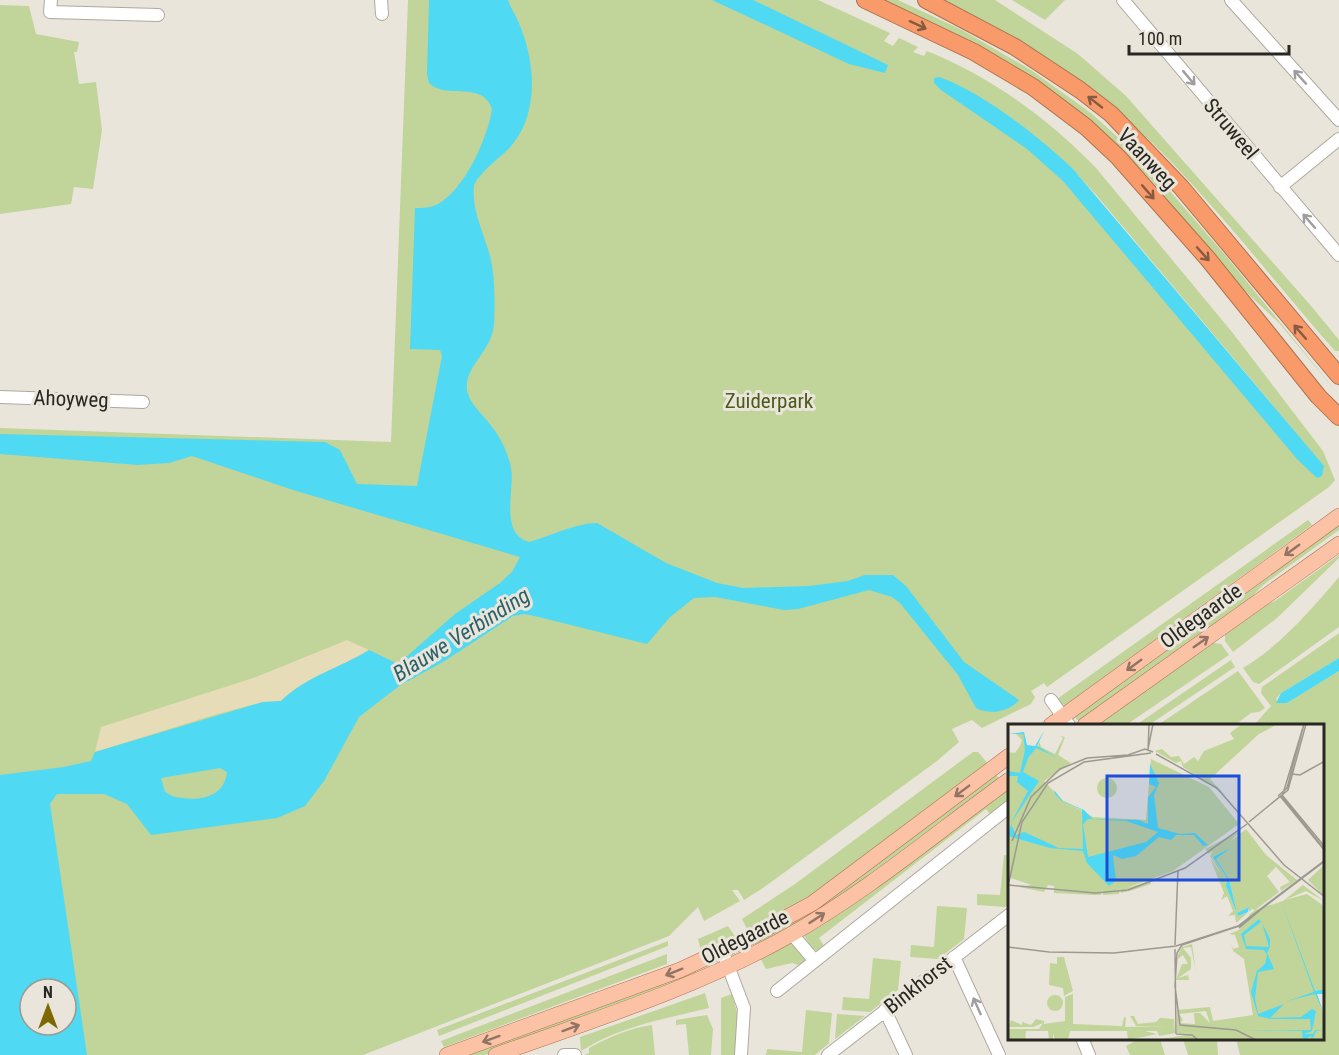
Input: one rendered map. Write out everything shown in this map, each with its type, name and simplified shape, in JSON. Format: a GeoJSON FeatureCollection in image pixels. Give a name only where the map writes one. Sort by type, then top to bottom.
{"type":"FeatureCollection","features":[{"type":"Feature","properties":{"kind":"highway","name":"Vaanweg"},"geometry":{"type":"LineString","coordinates":[[865,0],[982,56],[1033,87],[1086,127],[1118,157],[1208,260],[1318,396],[1339,417]]}},
{"type":"Feature","properties":{"kind":"highway","name":"Vaanweg"},"geometry":{"type":"LineString","coordinates":[[926,0],[1015,47],[1080,90],[1111,114],[1181,187],[1339,376]]}},
{"type":"Feature","properties":{"kind":"highway"},"geometry":{"type":"LineString","coordinates":[[1318,396],[1339,429]]}},
{"type":"Feature","properties":{"kind":"main road","name":"Oldegaarde"},"geometry":{"type":"LineString","coordinates":[[1061,722],[1339,516]]}},
{"type":"Feature","properties":{"kind":"main road","name":"Oldegaarde"},"geometry":{"type":"LineString","coordinates":[[1086,724],[1339,544]]}},
{"type":"Feature","properties":{"kind":"main road","name":"Oldegaarde"},"geometry":{"type":"LineString","coordinates":[[447,1055],[680,970],[722,951],[813,903],[1008,757]]}},
{"type":"Feature","properties":{"kind":"main road","name":"Oldegaarde"},"geometry":{"type":"LineString","coordinates":[[496,1055],[729,966],[792,934],[855,894],[1008,781]]}},
{"type":"Feature","properties":{"kind":"street"},"geometry":{"type":"LineString","coordinates":[[51,0],[50,12],[158,15]]}},
{"type":"Feature","properties":{"kind":"street"},"geometry":{"type":"LineString","coordinates":[[381,0],[382,14]]}},
{"type":"Feature","properties":{"kind":"street"},"geometry":{"type":"LineString","coordinates":[[1231,0],[1339,120]]}},
{"type":"Feature","properties":{"kind":"street","name":"Struweel"},"geometry":{"type":"LineString","coordinates":[[1124,1],[1339,255]]}},
{"type":"Feature","properties":{"kind":"street"},"geometry":{"type":"LineString","coordinates":[[1280,187],[1339,139]]}},
{"type":"Feature","properties":{"kind":"street","name":"Ahoyweg"},"geometry":{"type":"LineString","coordinates":[[0,397],[143,402]]}},
{"type":"Feature","properties":{"kind":"street","name":"Oldegaarde"},"geometry":{"type":"LineString","coordinates":[[1051,700],[1061,722]]}},
{"type":"Feature","properties":{"kind":"street"},"geometry":{"type":"LineString","coordinates":[[777,991],[1008,808]]}},
{"type":"Feature","properties":{"kind":"street","name":"Binkhorst"},"geometry":{"type":"LineString","coordinates":[[828,1055],[1008,916]]}},
{"type":"Feature","properties":{"kind":"street","name":"Oldegaarde"},"geometry":{"type":"LineString","coordinates":[[792,934],[814,960]]}},
{"type":"Feature","properties":{"kind":"street"},"geometry":{"type":"LineString","coordinates":[[722,951],[744,1008],[741,1055]]}},
{"type":"Feature","properties":{"kind":"street"},"geometry":{"type":"LineString","coordinates":[[954,957],[999,1055]]}},
{"type":"Feature","properties":{"kind":"street"},"geometry":{"type":"LineString","coordinates":[[885,1010],[906,1055]]}},
{"type":"Feature","properties":{"kind":"street"},"geometry":{"type":"LineString","coordinates":[[1083,1040],[1089,1055]]}},
{"type":"Feature","properties":{"kind":"green space","name":"Zuiderpark"},"geometry":{"type":"Polygon","coordinates":[[[408,0],[818,0],[890,33],[884,41],[893,46],[899,38],[918,47],[913,52],[924,56],[927,51],[974,73],[1018,100],[1078,150],[1096,168],[1232,332],[1323,451],[1335,480],[1329,487],[1047,687],[1044,683],[1031,691],[1035,697],[1031,704],[982,728],[972,720],[952,729],[959,742],[937,761],[744,900],[738,890],[732,890],[740,901],[704,921],[698,907],[669,936],[363,1055],[0,1055],[0,428],[391,442],[408,0]],[[1068,164],[1324,466],[1098,197],[1068,164]]]}},
{"type":"Feature","properties":{"kind":"green space"},"geometry":{"type":"Polygon","coordinates":[[[880,0],[898,0],[962,30],[1031,70],[1091,113],[1143,160],[1226,256],[1339,395],[1279,323],[1244,290],[1151,180],[1112,140],[1067,103],[880,0]]]}},
{"type":"Feature","properties":{"kind":"green space"},"geometry":{"type":"Polygon","coordinates":[[[941,0],[995,0],[1078,54],[1126,96],[1312,307],[1339,340],[1339,351],[1335,351],[1178,169],[1121,114],[1079,81],[1035,51],[941,0]]]}},
{"type":"Feature","properties":{"kind":"green space"},"geometry":{"type":"Polygon","coordinates":[[[1012,0],[1065,0],[1045,20],[1012,0]]]}},
{"type":"Feature","properties":{"kind":"green space"},"geometry":{"type":"Polygon","coordinates":[[[0,5],[29,6],[36,34],[79,42],[77,52],[74,52],[79,84],[96,82],[102,130],[93,189],[74,187],[71,204],[0,214],[0,5]]]}},
{"type":"Feature","properties":{"kind":"green space"},"geometry":{"type":"Polygon","coordinates":[[[1339,518],[1339,530],[1263,585],[1246,603],[1084,721],[1077,720],[1075,717],[1339,518]]]}},
{"type":"Feature","properties":{"kind":"green space"},"geometry":{"type":"Polygon","coordinates":[[[1308,520],[1312,525],[1065,705],[1061,705],[1057,699],[1308,520]]]}},
{"type":"Feature","properties":{"kind":"green space"},"geometry":{"type":"Polygon","coordinates":[[[1339,555],[1339,558],[1277,618],[1233,652],[1225,641],[1225,635],[1262,608],[1261,606],[1275,601],[1339,555]]]}},
{"type":"Feature","properties":{"kind":"green space"},"geometry":{"type":"Polygon","coordinates":[[[1339,577],[1339,627],[1259,684],[1253,682],[1243,668],[1282,638],[1339,577]]]}},
{"type":"Feature","properties":{"kind":"green space"},"geometry":{"type":"Polygon","coordinates":[[[1339,633],[1339,658],[1281,693],[1276,699],[1279,703],[1287,703],[1339,671],[1339,1055],[1240,1055],[1236,1040],[1324,1040],[1324,724],[1255,724],[1271,706],[1261,693],[1262,687],[1339,633]]]}},
{"type":"Feature","properties":{"kind":"green space"},"geometry":{"type":"Polygon","coordinates":[[[1214,643],[1221,644],[1229,655],[1127,724],[1092,724],[1214,643]]]}},
{"type":"Feature","properties":{"kind":"green space"},"geometry":{"type":"Polygon","coordinates":[[[1231,660],[1235,667],[1150,724],[1137,724],[1231,660]]]}},
{"type":"Feature","properties":{"kind":"green space"},"geometry":{"type":"Polygon","coordinates":[[[1238,671],[1265,708],[1251,713],[1236,724],[1159,724],[1238,671]]]}},
{"type":"Feature","properties":{"kind":"green space"},"geometry":{"type":"Polygon","coordinates":[[[973,752],[978,752],[990,766],[807,900],[749,933],[742,919],[795,884],[973,752]]]}},
{"type":"Feature","properties":{"kind":"green space"},"geometry":{"type":"Polygon","coordinates":[[[994,772],[1001,781],[844,898],[757,948],[753,940],[994,772]]]}},
{"type":"Feature","properties":{"kind":"green space"},"geometry":{"type":"Polygon","coordinates":[[[1006,791],[1008,792],[1008,803],[991,815],[986,809],[819,938],[824,946],[818,951],[812,949],[803,934],[1006,791]]]}},
{"type":"Feature","properties":{"kind":"green space"},"geometry":{"type":"Polygon","coordinates":[[[1004,855],[1008,855],[1008,905],[1005,907],[977,905],[977,894],[1000,895],[1004,855]]]}},
{"type":"Feature","properties":{"kind":"green space"},"geometry":{"type":"Polygon","coordinates":[[[937,906],[967,908],[964,939],[938,959],[910,957],[911,945],[934,947],[937,906]]]}},
{"type":"Feature","properties":{"kind":"green space"},"geometry":{"type":"Polygon","coordinates":[[[728,926],[737,939],[702,955],[698,939],[728,926]]]}},
{"type":"Feature","properties":{"kind":"green space"},"geometry":{"type":"Polygon","coordinates":[[[668,941],[668,946],[439,1036],[437,1030],[668,941]]]}},
{"type":"Feature","properties":{"kind":"green space"},"geometry":{"type":"Polygon","coordinates":[[[789,943],[794,944],[809,961],[802,966],[792,963],[766,969],[759,956],[789,943]]]}},
{"type":"Feature","properties":{"kind":"green space"},"geometry":{"type":"Polygon","coordinates":[[[667,954],[667,964],[444,1047],[441,1041],[667,954]]]}},
{"type":"Feature","properties":{"kind":"green space"},"geometry":{"type":"Polygon","coordinates":[[[873,958],[901,961],[898,990],[870,1012],[842,1010],[843,997],[869,999],[873,958]]]}},
{"type":"Feature","properties":{"kind":"green space"},"geometry":{"type":"Polygon","coordinates":[[[694,967],[698,976],[485,1055],[457,1055],[694,967]]]}},
{"type":"Feature","properties":{"kind":"green space"},"geometry":{"type":"Polygon","coordinates":[[[705,993],[709,1008],[627,1029],[581,1051],[580,1037],[705,993]]]}},
{"type":"Feature","properties":{"kind":"green space"},"geometry":{"type":"Polygon","coordinates":[[[732,994],[737,1013],[736,1055],[721,1055],[721,998],[732,994]]]}},
{"type":"Feature","properties":{"kind":"green space"},"geometry":{"type":"Polygon","coordinates":[[[806,1010],[832,1013],[829,1043],[815,1055],[766,1055],[767,1049],[802,1052],[806,1010]]]}},
{"type":"Feature","properties":{"kind":"green space"},"geometry":{"type":"Polygon","coordinates":[[[837,1014],[865,1016],[835,1039],[837,1014]]]}},
{"type":"Feature","properties":{"kind":"green space"},"geometry":{"type":"Polygon","coordinates":[[[707,1015],[713,1029],[711,1055],[689,1055],[686,1024],[676,1025],[676,1020],[707,1015]]]}},
{"type":"Feature","properties":{"kind":"green space"},"geometry":{"type":"Polygon","coordinates":[[[652,1025],[655,1055],[584,1055],[589,1053],[589,1048],[612,1037],[652,1025]]]}},
{"type":"Feature","properties":{"kind":"green space"},"geometry":{"type":"Polygon","coordinates":[[[1137,1040],[1160,1040],[1165,1055],[1130,1055],[1126,1046],[1137,1040]]]}},
{"type":"Feature","properties":{"kind":"green space"},"geometry":{"type":"Polygon","coordinates":[[[1183,1040],[1217,1040],[1218,1055],[1188,1055],[1183,1040]]]}},
{"type":"Feature","properties":{"kind":"sand"},"geometry":{"type":"Polygon","coordinates":[[[347,640],[369,650],[301,685],[281,701],[263,702],[214,715],[95,752],[101,727],[256,677],[347,640]]]}},
{"type":"Feature","properties":{"kind":"water","name":"Blauwe Verbinding"},"geometry":{"type":"Polygon","coordinates":[[[429,0],[508,0],[524,36],[528,52],[532,84],[531,101],[521,131],[512,145],[474,185],[476,214],[492,268],[494,324],[489,343],[467,381],[467,390],[474,405],[498,436],[508,457],[512,477],[511,521],[520,537],[529,542],[572,527],[597,523],[666,563],[717,583],[743,588],[809,586],[848,581],[865,575],[893,575],[906,586],[964,662],[1019,700],[999,711],[976,708],[958,675],[900,603],[892,597],[869,590],[798,609],[784,610],[715,597],[694,598],[670,617],[647,644],[539,617],[524,614],[513,616],[443,662],[399,686],[359,717],[324,781],[305,806],[277,818],[151,835],[127,804],[104,794],[57,794],[50,804],[76,977],[18,977],[18,1037],[78,1037],[78,994],[87,1055],[0,1055],[0,775],[64,767],[91,761],[95,752],[263,702],[281,701],[301,685],[369,650],[398,664],[455,614],[500,583],[512,572],[520,557],[293,490],[192,456],[169,463],[138,465],[0,454],[0,434],[325,442],[340,450],[357,484],[417,486],[442,356],[440,350],[410,349],[415,208],[435,205],[448,197],[457,187],[480,148],[492,109],[481,95],[436,88],[429,83],[427,74],[429,0]],[[220,768],[161,778],[165,792],[172,796],[189,799],[207,797],[214,793],[225,781],[227,772],[220,768]]]}},
{"type":"Feature","properties":{"kind":"water"},"geometry":{"type":"Polygon","coordinates":[[[712,0],[753,0],[888,65],[885,73],[849,64],[712,0]]]}},
{"type":"Feature","properties":{"kind":"water"},"geometry":{"type":"Polygon","coordinates":[[[939,77],[974,93],[1010,117],[1073,169],[1324,466],[1322,476],[1317,478],[1297,459],[1063,181],[1027,149],[941,90],[934,83],[934,78],[939,77]]]}},
{"type":"Feature","properties":{"kind":"water"},"geometry":{"type":"Polygon","coordinates":[[[1339,658],[1339,671],[1287,703],[1276,703],[1281,693],[1339,658]]]}}]}
